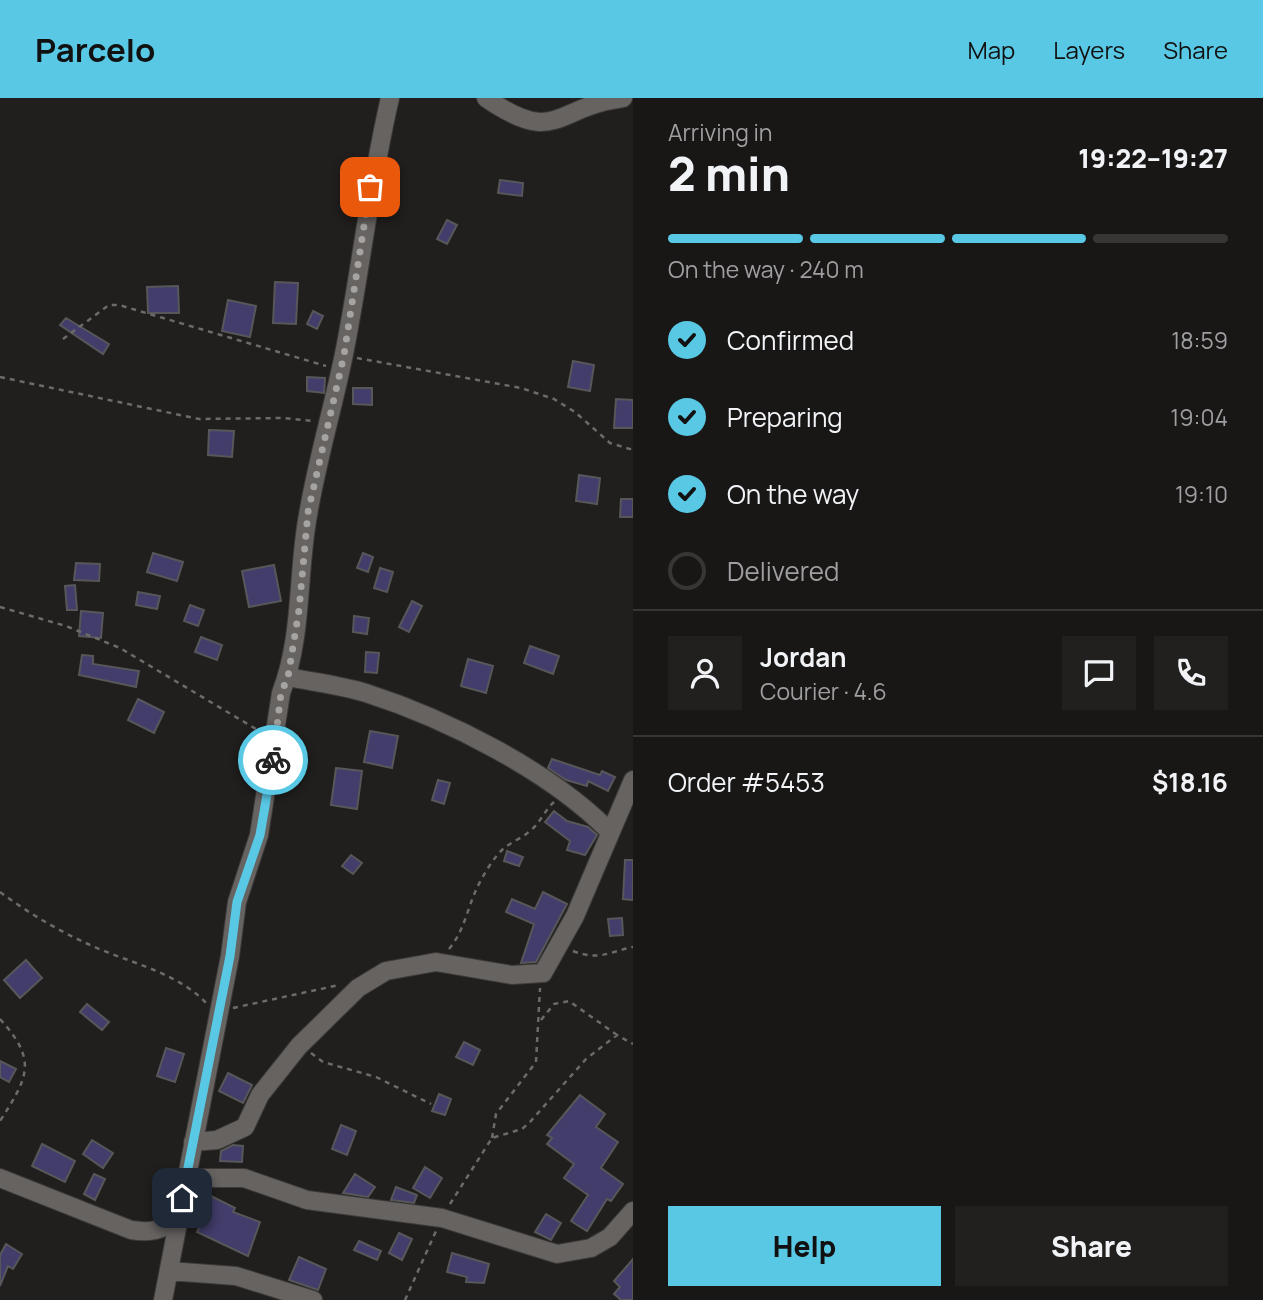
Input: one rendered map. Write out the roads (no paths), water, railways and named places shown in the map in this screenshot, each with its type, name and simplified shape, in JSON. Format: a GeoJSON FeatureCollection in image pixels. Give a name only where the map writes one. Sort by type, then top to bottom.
{"type":"FeatureCollection","features":[{"type":"Feature","properties":{"kind":"street"},"geometry":{"type":"LineString","coordinates":[[163,1300],[177,1218],[219,1016],[237,902],[260,835],[281,693],[288,677],[303,582],[308,512],[342,363],[370,187],[390,98]]}},
{"type":"Feature","properties":{"kind":"street"},"geometry":{"type":"LineString","coordinates":[[486,98],[526,122],[546,124],[596,102],[626,98],[633,100]]}},
{"type":"Feature","properties":{"kind":"street"},"geometry":{"type":"LineString","coordinates":[[288,677],[365,693],[503,752],[565,793],[609,831]]}},
{"type":"Feature","properties":{"kind":"street"},"geometry":{"type":"LineString","coordinates":[[193,1142],[217,1139],[245,1127],[260,1095],[299,1045],[370,980],[386,971],[436,962],[512,975],[541,974],[561,945],[633,780]]}},
{"type":"Feature","properties":{"kind":"street"},"geometry":{"type":"LineString","coordinates":[[0,1178],[131,1230],[151,1233],[165,1228],[177,1218]]}},
{"type":"Feature","properties":{"kind":"street"},"geometry":{"type":"LineString","coordinates":[[187,1178],[244,1178],[307,1200],[442,1218],[557,1254],[591,1248],[610,1237],[633,1211]]}},
{"type":"Feature","properties":{"kind":"street"},"geometry":{"type":"LineString","coordinates":[[169,1271],[236,1276],[313,1300]]}}]}
